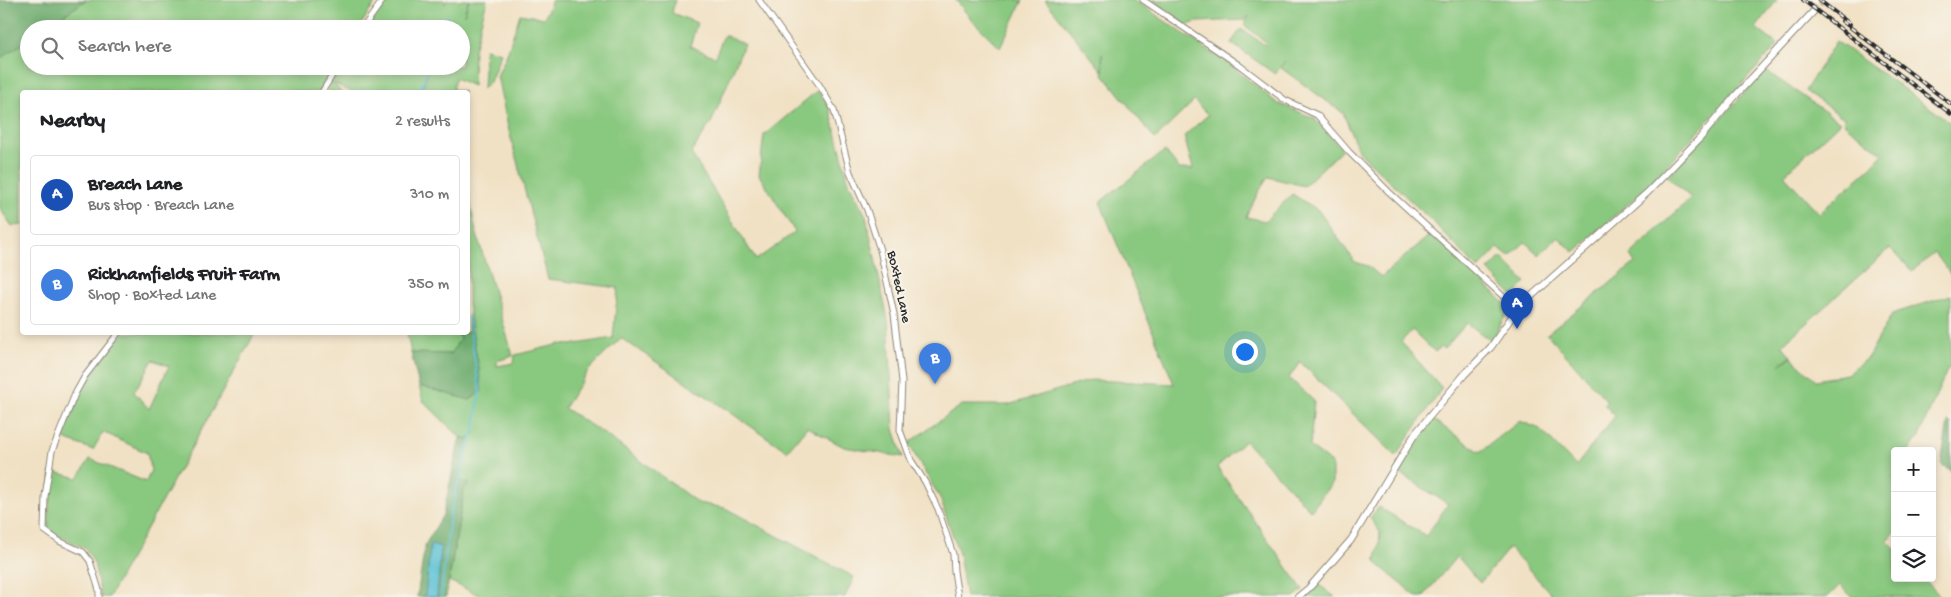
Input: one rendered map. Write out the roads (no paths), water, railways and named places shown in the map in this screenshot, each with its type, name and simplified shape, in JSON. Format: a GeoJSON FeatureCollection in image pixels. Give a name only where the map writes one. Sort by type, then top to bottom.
{"type":"FeatureCollection","features":[{"type":"Feature","properties":{"kind":"street"},"geometry":{"type":"LineString","coordinates":[[369,20],[383,0]]}},
{"type":"Feature","properties":{"kind":"street","name":"Boxted Lane"},"geometry":{"type":"LineString","coordinates":[[759,0],[820,86],[834,110],[850,172],[867,210],[880,250],[894,314],[902,381],[900,430],[911,460],[925,482],[938,509],[953,554],[958,597]]}},
{"type":"Feature","properties":{"kind":"street"},"geometry":{"type":"LineString","coordinates":[[1143,0],[1239,65],[1286,100],[1317,115],[1349,152],[1382,185],[1517,309]]}},
{"type":"Feature","properties":{"kind":"street"},"geometry":{"type":"LineString","coordinates":[[1298,597],[1309,588],[1351,540],[1411,438],[1453,386],[1491,347],[1517,309],[1648,192],[1700,138],[1736,95],[1813,12]]}},
{"type":"Feature","properties":{"kind":"street"},"geometry":{"type":"LineString","coordinates":[[323,90],[332,75]]}},
{"type":"Feature","properties":{"kind":"street"},"geometry":{"type":"LineString","coordinates":[[99,597],[99,590],[90,562],[83,552],[59,541],[44,530],[45,496],[52,450],[74,394],[116,335]]}},
{"type":"Feature","properties":{"kind":"water"},"geometry":{"type":"Polygon","coordinates":[[[432,544],[441,547],[437,597],[425,597],[430,548],[432,544]]]}},
{"type":"Feature","properties":{"kind":"waterway"},"geometry":{"type":"LineString","coordinates":[[445,20],[447,16]]}},
{"type":"Feature","properties":{"kind":"waterway"},"geometry":{"type":"LineString","coordinates":[[420,90],[426,75]]}},
{"type":"Feature","properties":{"kind":"waterway"},"geometry":{"type":"LineString","coordinates":[[441,597],[450,514],[455,498],[455,490],[460,480],[466,452],[474,431],[480,391],[470,328]]}},
{"type":"Feature","properties":{"kind":"tunnel"},"geometry":{"type":"LineString","coordinates":[[1813,12],[1824,0]]}},
{"type":"Feature","properties":{"kind":"railway"},"geometry":{"type":"LineString","coordinates":[[1803,0],[1951,114]]}},
{"type":"Feature","properties":{"kind":"railway"},"geometry":{"type":"LineString","coordinates":[[1819,0],[1850,24]]}},
{"type":"Feature","properties":{"kind":"railway"},"geometry":{"type":"LineString","coordinates":[[1842,21],[1951,104]]}},
{"type":"Feature","properties":{"kind":"place","name":"Breach Lane"},"geometry":{"type":"Point","coordinates":[1517,329]}},
{"type":"Feature","properties":{"kind":"place","name":"Rickhamfields Fruit Farm"},"geometry":{"type":"Point","coordinates":[935,384]}}]}
